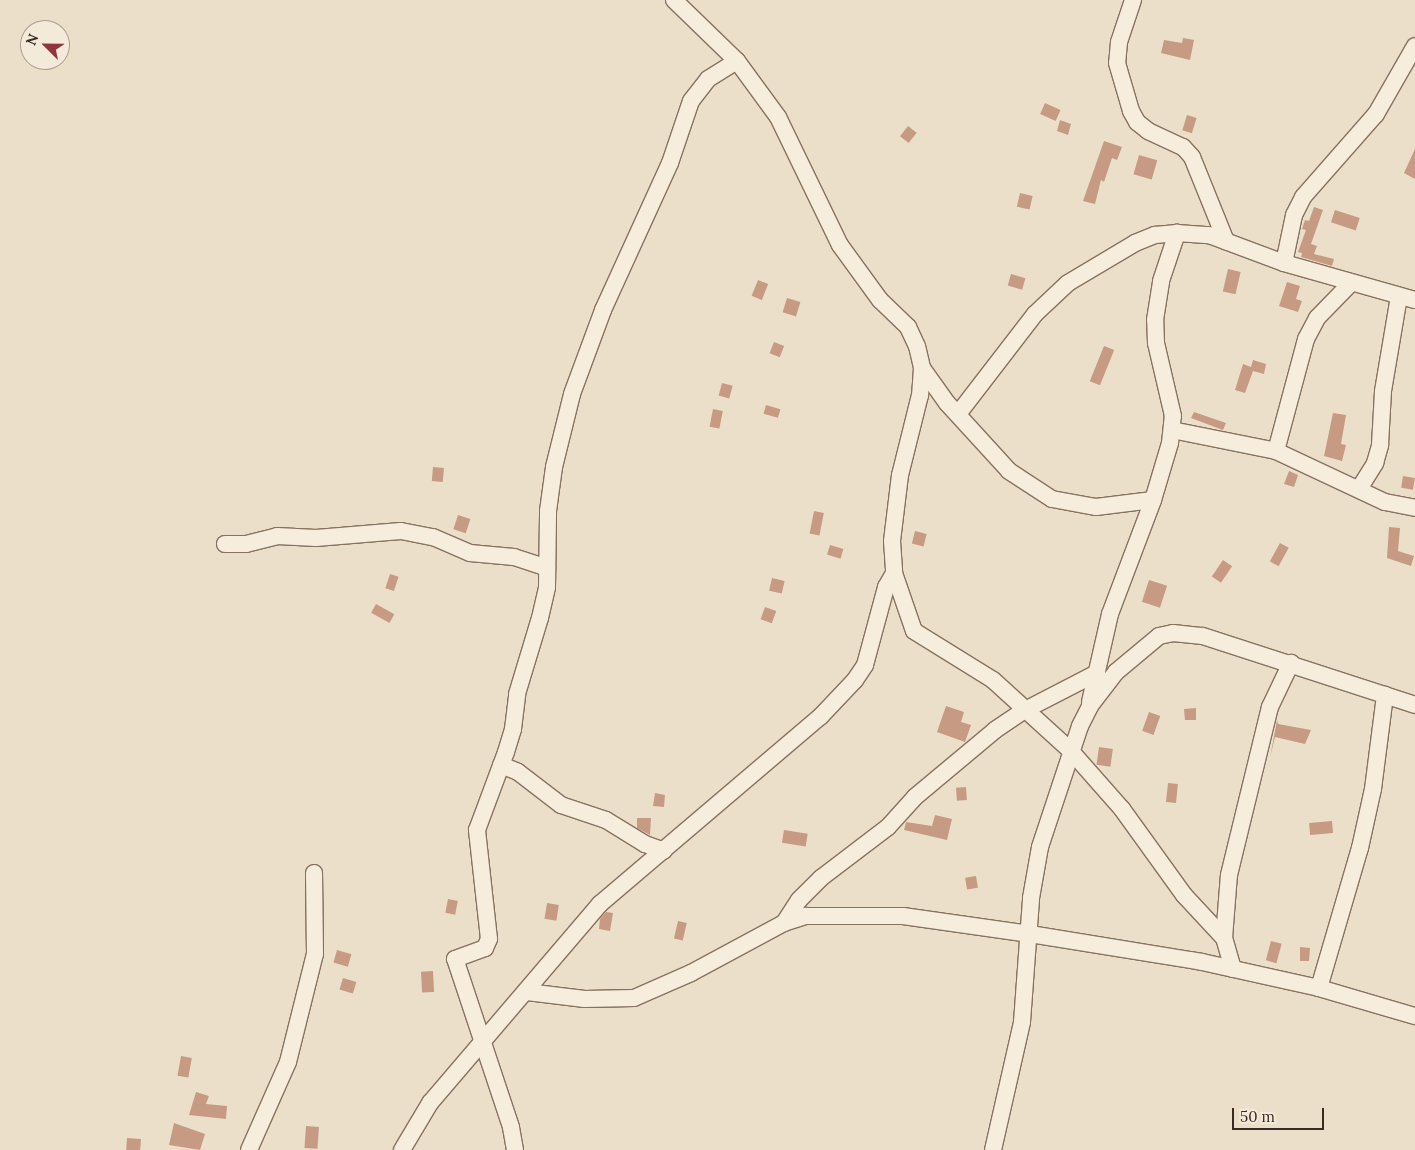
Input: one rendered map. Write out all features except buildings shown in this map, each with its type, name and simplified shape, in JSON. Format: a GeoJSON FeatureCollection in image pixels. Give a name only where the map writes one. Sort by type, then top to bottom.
{"type":"FeatureCollection","features":[{"type":"Feature","properties":{"kind":"street"},"geometry":{"type":"LineString","coordinates":[[674,0],[736,61],[778,118],[840,245],[880,300],[908,327],[922,368],[958,414],[1009,471],[1052,499],[1096,507],[1153,500]]}},
{"type":"Feature","properties":{"kind":"street"},"geometry":{"type":"LineString","coordinates":[[1133,0],[1119,42],[1117,63],[1131,111],[1137,122],[1148,131],[1182,147],[1192,157],[1226,241]]}},
{"type":"Feature","properties":{"kind":"street"},"geometry":{"type":"LineString","coordinates":[[1284,263],[1294,215],[1303,197],[1376,114],[1415,46]]}},
{"type":"Feature","properties":{"kind":"street"},"geometry":{"type":"LineString","coordinates":[[515,1150],[511,1127],[481,1042],[455,959],[486,948],[490,939],[477,830],[513,729],[517,694],[540,618],[547,568],[548,511],[554,467],[572,394],[648,207],[670,163],[690,101],[708,79],[736,61]]}},
{"type":"Feature","properties":{"kind":"street"},"geometry":{"type":"LineString","coordinates":[[993,1150],[1022,1022],[1030,934],[1031,898],[1040,847],[1070,750],[1090,706],[1110,614],[1153,500],[1172,430],[1173,416],[1156,343],[1155,320],[1161,281],[1177,232]]}},
{"type":"Feature","properties":{"kind":"street"},"geometry":{"type":"LineString","coordinates":[[958,414],[1035,314],[1068,283],[1134,243],[1155,235],[1177,232],[1209,236],[1284,263],[1415,300]]}},
{"type":"Feature","properties":{"kind":"street"},"geometry":{"type":"LineString","coordinates":[[1276,451],[1306,339],[1318,318],[1351,283]]}},
{"type":"Feature","properties":{"kind":"street"},"geometry":{"type":"LineString","coordinates":[[1359,489],[1375,463],[1380,445],[1383,391],[1399,296]]}},
{"type":"Feature","properties":{"kind":"street"},"geometry":{"type":"LineString","coordinates":[[922,368],[920,395],[894,509],[894,573],[902,604],[917,635],[992,680],[1070,750],[1122,809],[1184,895],[1224,938]]}},
{"type":"Feature","properties":{"kind":"street"},"geometry":{"type":"LineString","coordinates":[[1172,430],[1276,451],[1385,502],[1415,508]]}},
{"type":"Feature","properties":{"kind":"street"},"geometry":{"type":"LineString","coordinates":[[225,544],[246,544],[277,536],[316,538],[401,531],[433,537],[470,553],[514,557],[547,568]]}},
{"type":"Feature","properties":{"kind":"street"},"geometry":{"type":"LineString","coordinates":[[402,1150],[430,1103],[481,1042],[527,992],[600,904],[820,717],[855,680],[865,665],[886,588],[894,573]]}},
{"type":"Feature","properties":{"kind":"street"},"geometry":{"type":"LineString","coordinates":[[1090,706],[1116,672],[1159,636],[1173,633],[1203,636],[1415,705]]}},
{"type":"Feature","properties":{"kind":"street"},"geometry":{"type":"LineString","coordinates":[[1233,969],[1224,938],[1229,875],[1270,707],[1291,664]]}},
{"type":"Feature","properties":{"kind":"street"},"geometry":{"type":"LineString","coordinates":[[784,923],[799,900],[821,878],[888,828],[915,797],[995,730],[1025,710],[1097,673]]}},
{"type":"Feature","properties":{"kind":"street"},"geometry":{"type":"LineString","coordinates":[[1319,988],[1360,848],[1373,789],[1385,695]]}},
{"type":"Feature","properties":{"kind":"street"},"geometry":{"type":"LineString","coordinates":[[501,765],[518,772],[561,805],[606,820],[634,839],[664,851]]}},
{"type":"Feature","properties":{"kind":"street"},"geometry":{"type":"LineString","coordinates":[[249,1150],[288,1062],[315,954],[314,873]]}},
{"type":"Feature","properties":{"kind":"street"},"geometry":{"type":"LineString","coordinates":[[527,992],[585,998],[634,998],[691,972],[784,923],[806,916],[903,916],[1030,934],[1233,969],[1319,988],[1415,1016]]}}]}
